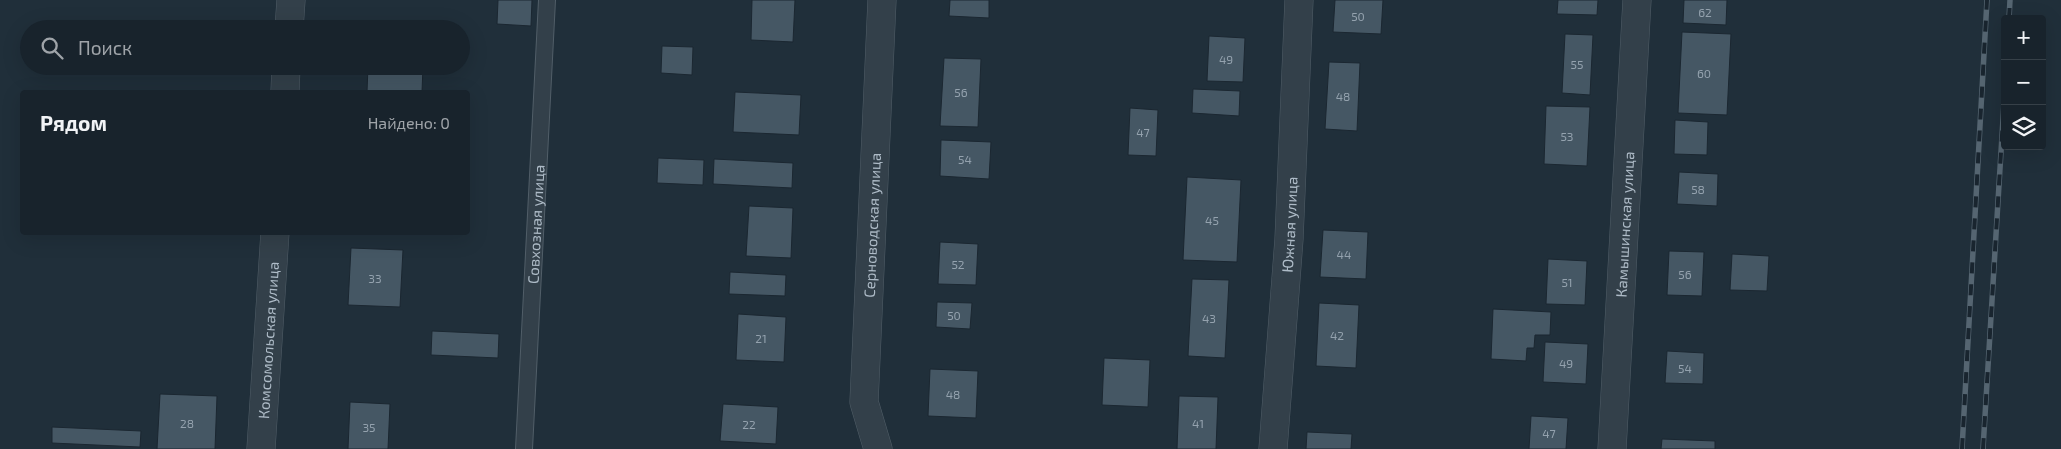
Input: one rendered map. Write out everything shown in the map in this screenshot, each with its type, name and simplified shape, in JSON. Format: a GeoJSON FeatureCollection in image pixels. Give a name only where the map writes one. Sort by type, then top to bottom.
{"type":"FeatureCollection","features":[{"type":"Feature","properties":{"kind":"street"},"geometry":{"type":"LineString","coordinates":[[290,20],[291,0]]}},
{"type":"Feature","properties":{"kind":"street","name":"Серноводская улица"},"geometry":{"type":"LineString","coordinates":[[878,449],[864,402],[882,0]]}},
{"type":"Feature","properties":{"kind":"street","name":"Южная улица"},"geometry":{"type":"LineString","coordinates":[[1273,449],[1289,239],[1299,0]]}},
{"type":"Feature","properties":{"kind":"street","name":"Камышинская улица"},"geometry":{"type":"LineString","coordinates":[[1612,449],[1637,0]]}},
{"type":"Feature","properties":{"kind":"street"},"geometry":{"type":"LineString","coordinates":[[285,90],[286,75]]}},
{"type":"Feature","properties":{"kind":"street","name":"Комсомольская улица"},"geometry":{"type":"LineString","coordinates":[[261,449],[275,235]]}},
{"type":"Feature","properties":{"kind":"lane","name":"Совхозная улица"},"geometry":{"type":"LineString","coordinates":[[524,449],[547,0]]}},
{"type":"Feature","properties":{"kind":"building"},"geometry":{"type":"Polygon","coordinates":[[[498,0],[532,0],[531,26],[497,24],[498,0]]]}},
{"type":"Feature","properties":{"kind":"building"},"geometry":{"type":"Polygon","coordinates":[[[752,0],[795,0],[793,42],[751,40],[752,0]]]}},
{"type":"Feature","properties":{"kind":"building"},"geometry":{"type":"Polygon","coordinates":[[[950,0],[989,0],[989,18],[949,16],[950,0]]]}},
{"type":"Feature","properties":{"kind":"building"},"geometry":{"type":"Polygon","coordinates":[[[1335,0],[1383,0],[1381,34],[1333,32],[1335,0]]]}},
{"type":"Feature","properties":{"kind":"building"},"geometry":{"type":"Polygon","coordinates":[[[1558,0],[1598,0],[1597,15],[1557,14],[1558,0]]]}},
{"type":"Feature","properties":{"kind":"building"},"geometry":{"type":"Polygon","coordinates":[[[1684,0],[1727,0],[1726,25],[1683,23],[1684,0]]]}},
{"type":"Feature","properties":{"kind":"building"},"geometry":{"type":"Polygon","coordinates":[[[1682,32],[1731,34],[1727,115],[1678,113],[1682,32]]]}},
{"type":"Feature","properties":{"kind":"building"},"geometry":{"type":"Polygon","coordinates":[[[1565,34],[1593,35],[1590,95],[1562,93],[1565,34]]]}},
{"type":"Feature","properties":{"kind":"building"},"geometry":{"type":"Polygon","coordinates":[[[1209,36],[1245,38],[1243,82],[1207,81],[1209,36]]]}},
{"type":"Feature","properties":{"kind":"building"},"geometry":{"type":"Polygon","coordinates":[[[662,46],[693,47],[692,75],[661,73],[662,46]]]}},
{"type":"Feature","properties":{"kind":"building"},"geometry":{"type":"Polygon","coordinates":[[[944,58],[981,59],[978,127],[940,126],[944,58]]]}},
{"type":"Feature","properties":{"kind":"building"},"geometry":{"type":"Polygon","coordinates":[[[1329,62],[1360,63],[1357,131],[1325,129],[1329,62]]]}},
{"type":"Feature","properties":{"kind":"building"},"geometry":{"type":"Polygon","coordinates":[[[368,75],[423,75],[422,90],[367,90],[368,75]]]}},
{"type":"Feature","properties":{"kind":"building"},"geometry":{"type":"Polygon","coordinates":[[[1193,89],[1240,91],[1239,116],[1192,113],[1193,89]]]}},
{"type":"Feature","properties":{"kind":"building"},"geometry":{"type":"Polygon","coordinates":[[[735,92],[801,95],[799,135],[733,132],[735,92]]]}},
{"type":"Feature","properties":{"kind":"building"},"geometry":{"type":"Polygon","coordinates":[[[1546,106],[1590,107],[1587,166],[1544,164],[1546,106]]]}},
{"type":"Feature","properties":{"kind":"building"},"geometry":{"type":"Polygon","coordinates":[[[1130,108],[1158,110],[1156,156],[1128,155],[1130,108]]]}},
{"type":"Feature","properties":{"kind":"building"},"geometry":{"type":"Polygon","coordinates":[[[1675,120],[1708,122],[1707,155],[1674,154],[1675,120]]]}},
{"type":"Feature","properties":{"kind":"building"},"geometry":{"type":"Polygon","coordinates":[[[941,140],[991,142],[989,179],[940,176],[941,140]]]}},
{"type":"Feature","properties":{"kind":"building"},"geometry":{"type":"Polygon","coordinates":[[[658,158],[704,160],[703,185],[657,183],[658,158]]]}},
{"type":"Feature","properties":{"kind":"building"},"geometry":{"type":"Polygon","coordinates":[[[714,159],[793,163],[792,188],[713,184],[714,159]]]}},
{"type":"Feature","properties":{"kind":"building"},"geometry":{"type":"Polygon","coordinates":[[[1679,172],[1718,174],[1717,206],[1677,204],[1679,172]]]}},
{"type":"Feature","properties":{"kind":"building"},"geometry":{"type":"Polygon","coordinates":[[[1187,177],[1241,180],[1237,262],[1183,260],[1187,177]]]}},
{"type":"Feature","properties":{"kind":"building"},"geometry":{"type":"Polygon","coordinates":[[[749,206],[793,208],[791,258],[746,256],[749,206]]]}},
{"type":"Feature","properties":{"kind":"building"},"geometry":{"type":"Polygon","coordinates":[[[1323,230],[1368,232],[1366,279],[1320,277],[1323,230]]]}},
{"type":"Feature","properties":{"kind":"building"},"geometry":{"type":"Polygon","coordinates":[[[940,242],[978,244],[976,285],[938,284],[940,242]]]}},
{"type":"Feature","properties":{"kind":"building"},"geometry":{"type":"Polygon","coordinates":[[[351,248],[403,250],[400,307],[348,305],[351,248]]]}},
{"type":"Feature","properties":{"kind":"building"},"geometry":{"type":"Polygon","coordinates":[[[1669,251],[1704,252],[1702,296],[1667,295],[1669,251]]]}},
{"type":"Feature","properties":{"kind":"building"},"geometry":{"type":"Polygon","coordinates":[[[1732,254],[1769,256],[1767,291],[1730,290],[1732,254]]]}},
{"type":"Feature","properties":{"kind":"building"},"geometry":{"type":"Polygon","coordinates":[[[1548,259],[1587,261],[1585,305],[1546,304],[1548,259]]]}},
{"type":"Feature","properties":{"kind":"building"},"geometry":{"type":"Polygon","coordinates":[[[730,272],[786,275],[785,296],[729,294],[730,272]]]}},
{"type":"Feature","properties":{"kind":"building"},"geometry":{"type":"Polygon","coordinates":[[[1192,279],[1229,280],[1225,358],[1188,356],[1192,279]]]}},
{"type":"Feature","properties":{"kind":"building"},"geometry":{"type":"Polygon","coordinates":[[[937,302],[972,303],[970,329],[936,327],[937,302]]]}},
{"type":"Feature","properties":{"kind":"building"},"geometry":{"type":"Polygon","coordinates":[[[1319,303],[1359,305],[1356,368],[1316,366],[1319,303]]]}},
{"type":"Feature","properties":{"kind":"building"},"geometry":{"type":"Polygon","coordinates":[[[1493,309],[1551,312],[1550,335],[1535,335],[1534,348],[1527,348],[1526,361],[1491,359],[1493,309]]]}},
{"type":"Feature","properties":{"kind":"building"},"geometry":{"type":"Polygon","coordinates":[[[738,314],[786,317],[784,362],[736,360],[738,314]]]}},
{"type":"Feature","properties":{"kind":"building"},"geometry":{"type":"Polygon","coordinates":[[[432,331],[499,334],[498,358],[431,355],[432,331]]]}},
{"type":"Feature","properties":{"kind":"building"},"geometry":{"type":"Polygon","coordinates":[[[1545,342],[1588,344],[1586,384],[1543,382],[1545,342]]]}},
{"type":"Feature","properties":{"kind":"building"},"geometry":{"type":"Polygon","coordinates":[[[1667,351],[1704,353],[1703,384],[1665,383],[1667,351]]]}},
{"type":"Feature","properties":{"kind":"building"},"geometry":{"type":"Polygon","coordinates":[[[1104,358],[1150,360],[1148,407],[1102,405],[1104,358]]]}},
{"type":"Feature","properties":{"kind":"building"},"geometry":{"type":"Polygon","coordinates":[[[930,369],[978,371],[976,418],[928,416],[930,369]]]}},
{"type":"Feature","properties":{"kind":"building"},"geometry":{"type":"Polygon","coordinates":[[[160,394],[217,396],[215,449],[157,449],[160,394]]]}},
{"type":"Feature","properties":{"kind":"building"},"geometry":{"type":"Polygon","coordinates":[[[1179,396],[1218,397],[1216,449],[1177,449],[1179,396]]]}},
{"type":"Feature","properties":{"kind":"building"},"geometry":{"type":"Polygon","coordinates":[[[350,402],[390,404],[388,449],[348,449],[350,402]]]}},
{"type":"Feature","properties":{"kind":"building"},"geometry":{"type":"Polygon","coordinates":[[[723,404],[778,407],[776,444],[720,441],[723,404]]]}},
{"type":"Feature","properties":{"kind":"building"},"geometry":{"type":"Polygon","coordinates":[[[1531,416],[1568,418],[1566,449],[1529,449],[1531,416]]]}},
{"type":"Feature","properties":{"kind":"building"},"geometry":{"type":"Polygon","coordinates":[[[52,427],[141,431],[140,447],[52,443],[52,427]]]}},
{"type":"Feature","properties":{"kind":"building"},"geometry":{"type":"Polygon","coordinates":[[[1307,432],[1352,434],[1351,449],[1306,449],[1307,432]]]}},
{"type":"Feature","properties":{"kind":"building"},"geometry":{"type":"Polygon","coordinates":[[[1662,439],[1715,441],[1715,449],[1661,449],[1662,439]]]}},
{"type":"Feature","properties":{"kind":"railway"},"geometry":{"type":"LineString","coordinates":[[1962,449],[1987,0]]}},
{"type":"Feature","properties":{"kind":"railway"},"geometry":{"type":"LineString","coordinates":[[2009,15],[2010,0]]}},
{"type":"Feature","properties":{"kind":"railway"},"geometry":{"type":"LineString","coordinates":[[1983,449],[2004,105]]}}]}
